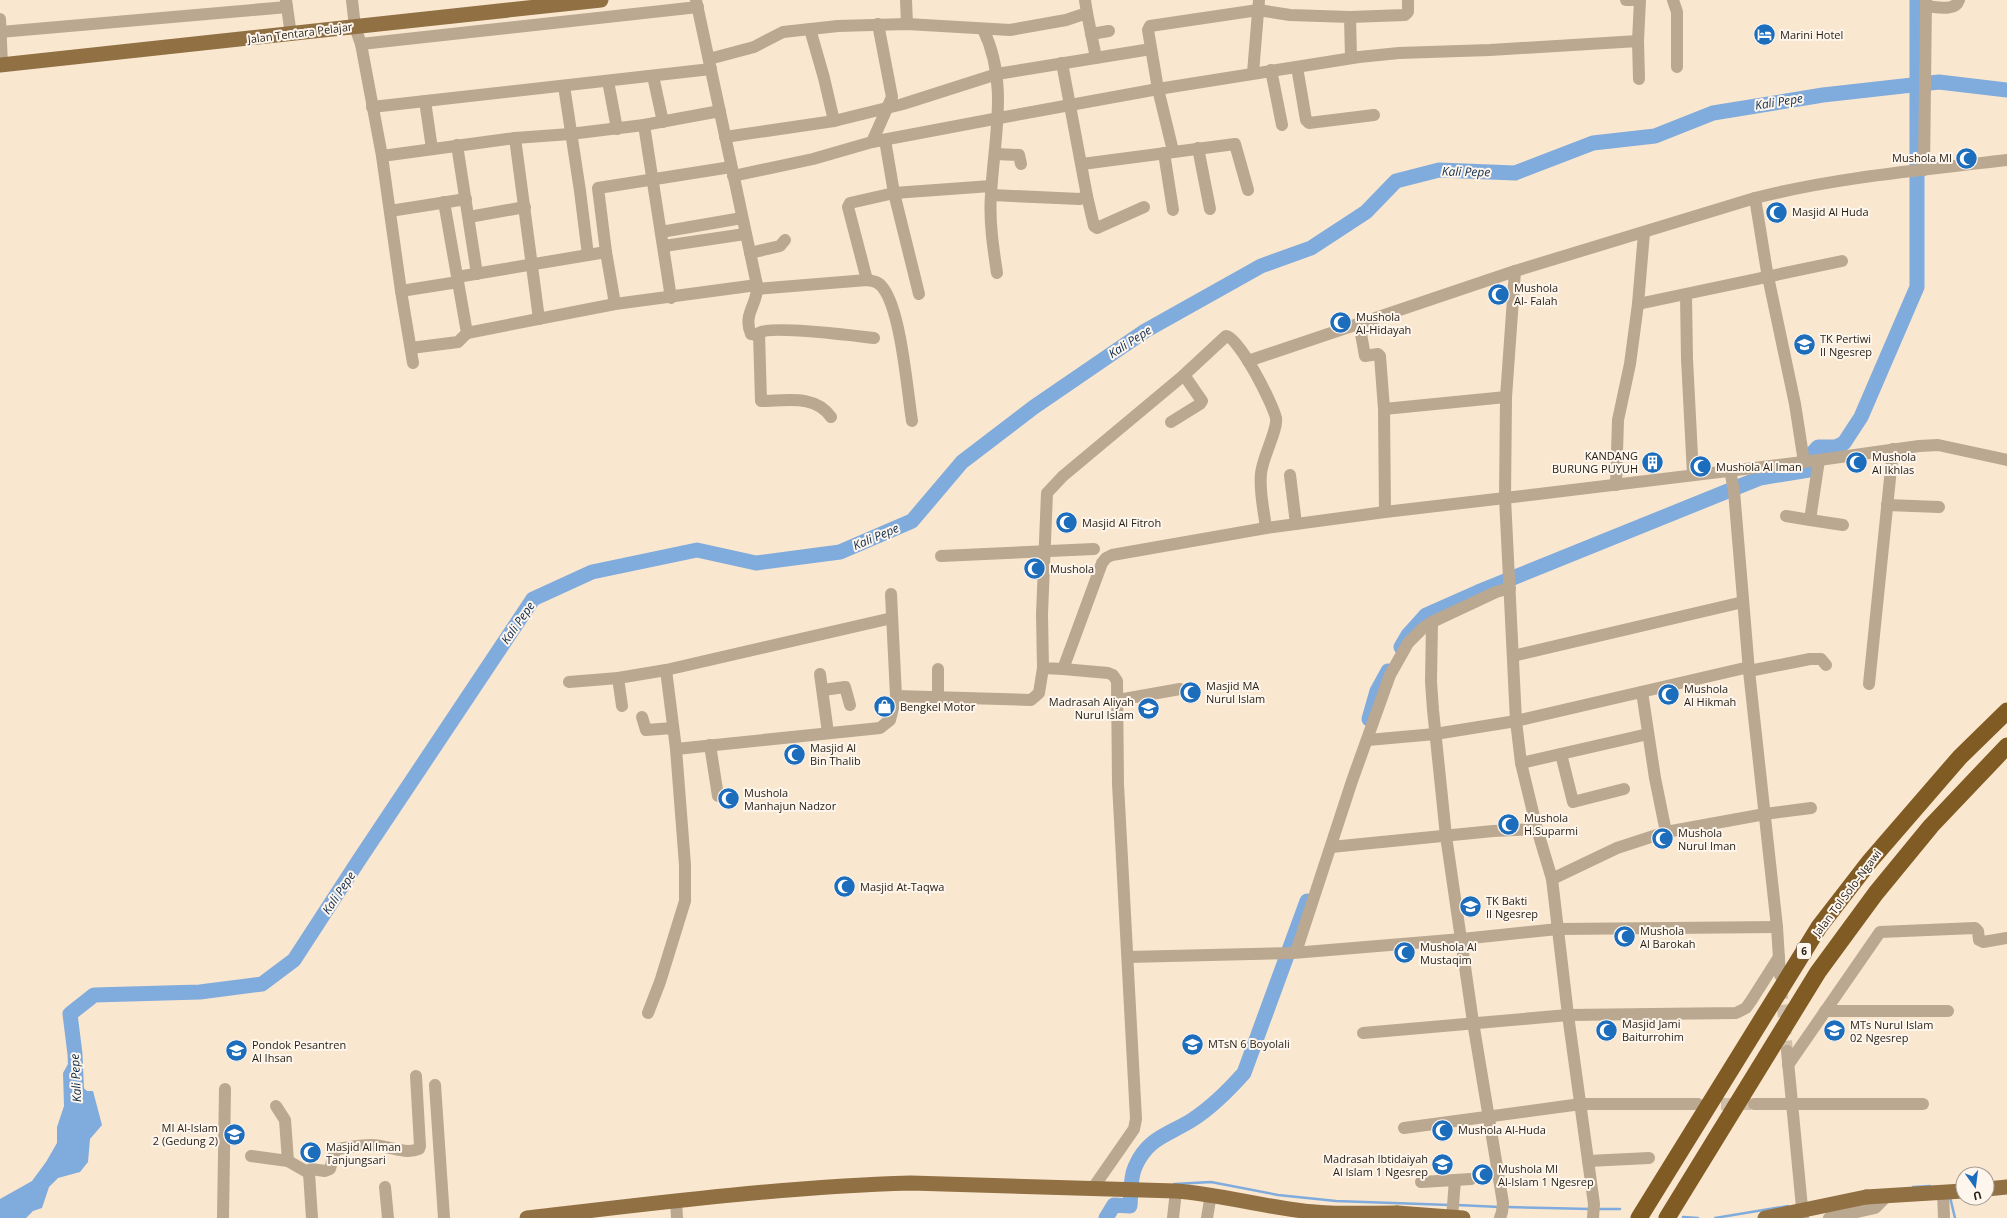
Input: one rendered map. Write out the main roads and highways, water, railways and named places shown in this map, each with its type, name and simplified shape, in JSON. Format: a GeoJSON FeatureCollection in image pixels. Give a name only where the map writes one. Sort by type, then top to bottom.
{"type":"FeatureCollection","features":[{"type":"Feature","properties":{"kind":"highway","name":"Jalan Tol Solo–Ngawi"},"geometry":{"type":"LineString","coordinates":[[1638,1218],[1819,927],[1870,861],[1950,769],[2007,711]]}},
{"type":"Feature","properties":{"kind":"highway","name":"6"},"geometry":{"type":"LineString","coordinates":[[1667,1218],[1818,972],[1876,893],[1932,826],[2007,746]]}},
{"type":"Feature","properties":{"kind":"main road","name":"Jalan Tentara Pelajar"},"geometry":{"type":"LineString","coordinates":[[1,65],[290,35],[355,26],[601,0]]}},
{"type":"Feature","properties":{"kind":"main road"},"geometry":{"type":"LineString","coordinates":[[527,1218],[559,1216],[676,1200],[896,1183],[1176,1191],[1211,1194],[1273,1207],[1310,1212],[1345,1214],[1456,1213]]}},
{"type":"Feature","properties":{"kind":"main road"},"geometry":{"type":"LineString","coordinates":[[1995,1188],[2007,1187]]}},
{"type":"Feature","properties":{"kind":"main road"},"geometry":{"type":"LineString","coordinates":[[1765,1218],[1866,1197],[1952,1191]]}},
{"type":"Feature","properties":{"kind":"water"},"geometry":{"type":"Polygon","coordinates":[[[68,1064],[76,1081],[87,1091],[93,1091],[102,1125],[90,1139],[88,1162],[80,1172],[58,1178],[49,1187],[42,1208],[33,1211],[26,1218],[0,1218],[0,1199],[32,1181],[46,1162],[57,1143],[57,1127],[64,1106],[63,1073],[68,1064]]]}},
{"type":"Feature","properties":{"kind":"waterway"},"geometry":{"type":"LineString","coordinates":[[1401,647],[1408,635],[1426,615],[1478,592],[1760,478],[1809,470],[1810,456],[1818,447],[1836,447],[1844,443],[1861,417],[1917,287],[1917,0]]}},
{"type":"Feature","properties":{"kind":"waterway","name":"Kali Pepe"},"geometry":{"type":"LineString","coordinates":[[77,1101],[75,1054],[70,1014],[94,995],[200,992],[262,984],[294,960],[533,599],[592,572],[697,550],[756,563],[840,552],[912,521],[962,462],[1034,407],[1145,331],[1261,266],[1311,248],[1366,212],[1396,181],[1439,170],[1515,173],[1593,143],[1655,136],[1713,113],[1823,95],[1939,82],[2007,90]]}},
{"type":"Feature","properties":{"kind":"waterway"},"geometry":{"type":"LineString","coordinates":[[1369,719],[1377,691],[1388,671]]}},
{"type":"Feature","properties":{"kind":"waterway"},"geometry":{"type":"LineString","coordinates":[[1106,1218],[1114,1205],[1130,1206],[1133,1171],[1140,1157],[1152,1143],[1192,1120],[1206,1110],[1244,1073],[1307,901]]}},
{"type":"Feature","properties":{"kind":"waterway"},"geometry":{"type":"LineString","coordinates":[[1174,1184],[1211,1182],[1278,1195],[1336,1201],[1450,1205]]}},
{"type":"Feature","properties":{"kind":"waterway"},"geometry":{"type":"LineString","coordinates":[[1913,1187],[1930,1186]]}},
{"type":"Feature","properties":{"kind":"waterway"},"geometry":{"type":"LineString","coordinates":[[1950,1197],[1955,1218]]}},
{"type":"Feature","properties":{"kind":"waterway"},"geometry":{"type":"LineString","coordinates":[[1457,1205],[1500,1207]]}},
{"type":"Feature","properties":{"kind":"waterway"},"geometry":{"type":"LineString","coordinates":[[1715,1218],[1788,1206]]}},
{"type":"Feature","properties":{"kind":"waterway"},"geometry":{"type":"LineString","coordinates":[[1507,1207],[1590,1209]]}},
{"type":"Feature","properties":{"kind":"waterway"},"geometry":{"type":"LineString","coordinates":[[1597,1209],[1620,1209]]}},
{"type":"Feature","properties":{"kind":"waterway"},"geometry":{"type":"LineString","coordinates":[[1683,1217],[1698,1218]]}},
{"type":"Feature","properties":{"kind":"tunnel"},"geometry":{"type":"LineString","coordinates":[[1781,987],[1787,1051]]}},
{"type":"Feature","properties":{"kind":"tunnel"},"geometry":{"type":"LineString","coordinates":[[1703,1104],[1754,1104]]}},
{"type":"Feature","properties":{"kind":"place","name":"Marini Hotel"},"geometry":{"type":"Point","coordinates":[1764,35]}},
{"type":"Feature","properties":{"kind":"place","name":"Mushola MI"},"geometry":{"type":"Point","coordinates":[1967,158]}},
{"type":"Feature","properties":{"kind":"place","name":"Masjid Al Huda"},"geometry":{"type":"Point","coordinates":[1776,212]}},
{"type":"Feature","properties":{"kind":"place","name":"Mushola Al- Falah"},"geometry":{"type":"Point","coordinates":[1499,294]}},
{"type":"Feature","properties":{"kind":"place","name":"Mushola Al-Hidayah"},"geometry":{"type":"Point","coordinates":[1340,323]}},
{"type":"Feature","properties":{"kind":"place","name":"TK Pertiwi II Ngesrep"},"geometry":{"type":"Point","coordinates":[1804,345]}},
{"type":"Feature","properties":{"kind":"place","name":"KANDANG BURUNG PUYUH"},"geometry":{"type":"Point","coordinates":[1653,462]}},
{"type":"Feature","properties":{"kind":"place","name":"Mushola Al Ikhlas"},"geometry":{"type":"Point","coordinates":[1857,463]}},
{"type":"Feature","properties":{"kind":"place","name":"Mushola Al Iman"},"geometry":{"type":"Point","coordinates":[1701,467]}},
{"type":"Feature","properties":{"kind":"place","name":"Masjid Al Fitroh"},"geometry":{"type":"Point","coordinates":[1067,523]}},
{"type":"Feature","properties":{"kind":"place","name":"Mushola"},"geometry":{"type":"Point","coordinates":[1035,569]}},
{"type":"Feature","properties":{"kind":"place","name":"Masjid MA Nurul Islam"},"geometry":{"type":"Point","coordinates":[1191,692]}},
{"type":"Feature","properties":{"kind":"place","name":"Mushola Al Hikmah"},"geometry":{"type":"Point","coordinates":[1669,695]}},
{"type":"Feature","properties":{"kind":"place","name":"Bengkel Motor"},"geometry":{"type":"Point","coordinates":[885,707]}},
{"type":"Feature","properties":{"kind":"place","name":"Madrasah Aliyah Nurul Islam"},"geometry":{"type":"Point","coordinates":[1149,708]}},
{"type":"Feature","properties":{"kind":"place","name":"Masjid Al Bin Thalib"},"geometry":{"type":"Point","coordinates":[795,754]}},
{"type":"Feature","properties":{"kind":"place","name":"Mushola Manhajun Nadzor"},"geometry":{"type":"Point","coordinates":[728,799]}},
{"type":"Feature","properties":{"kind":"place","name":"Mushola H.Suparmi"},"geometry":{"type":"Point","coordinates":[1509,824]}},
{"type":"Feature","properties":{"kind":"place","name":"Mushola Nurul Iman"},"geometry":{"type":"Point","coordinates":[1662,839]}},
{"type":"Feature","properties":{"kind":"place","name":"Masjid At-Taqwa"},"geometry":{"type":"Point","coordinates":[844,887]}},
{"type":"Feature","properties":{"kind":"place","name":"TK Bakti II Ngesrep"},"geometry":{"type":"Point","coordinates":[1470,907]}},
{"type":"Feature","properties":{"kind":"place","name":"Mushola Al Barokah"},"geometry":{"type":"Point","coordinates":[1624,937]}},
{"type":"Feature","properties":{"kind":"place","name":"Mushola Al Mustaqim"},"geometry":{"type":"Point","coordinates":[1405,953]}},
{"type":"Feature","properties":{"kind":"place","name":"Masjid Jami Baiturrohim"},"geometry":{"type":"Point","coordinates":[1606,1030]}},
{"type":"Feature","properties":{"kind":"place","name":"MTs Nurul Islam 02 Ngesrep"},"geometry":{"type":"Point","coordinates":[1835,1031]}},
{"type":"Feature","properties":{"kind":"place","name":"MTsN 6 Boyolali"},"geometry":{"type":"Point","coordinates":[1193,1044]}},
{"type":"Feature","properties":{"kind":"place","name":"Pondok Pesantren Al Ihsan"},"geometry":{"type":"Point","coordinates":[237,1051]}},
{"type":"Feature","properties":{"kind":"place","name":"Mushola Al-Huda"},"geometry":{"type":"Point","coordinates":[1443,1130]}},
{"type":"Feature","properties":{"kind":"place","name":"MI Al-Islam 2 (Gedung 2)"},"geometry":{"type":"Point","coordinates":[234,1134]}},
{"type":"Feature","properties":{"kind":"place","name":"Masjid Al Iman Tanjungsari"},"geometry":{"type":"Point","coordinates":[311,1153]}},
{"type":"Feature","properties":{"kind":"place","name":"Madrasah Ibtidaiyah Al Islam 1 Ngesrep"},"geometry":{"type":"Point","coordinates":[1443,1165]}},
{"type":"Feature","properties":{"kind":"place","name":"Mushola MI Al-Islam 1 Ngesrep"},"geometry":{"type":"Point","coordinates":[1483,1175]}}]}
